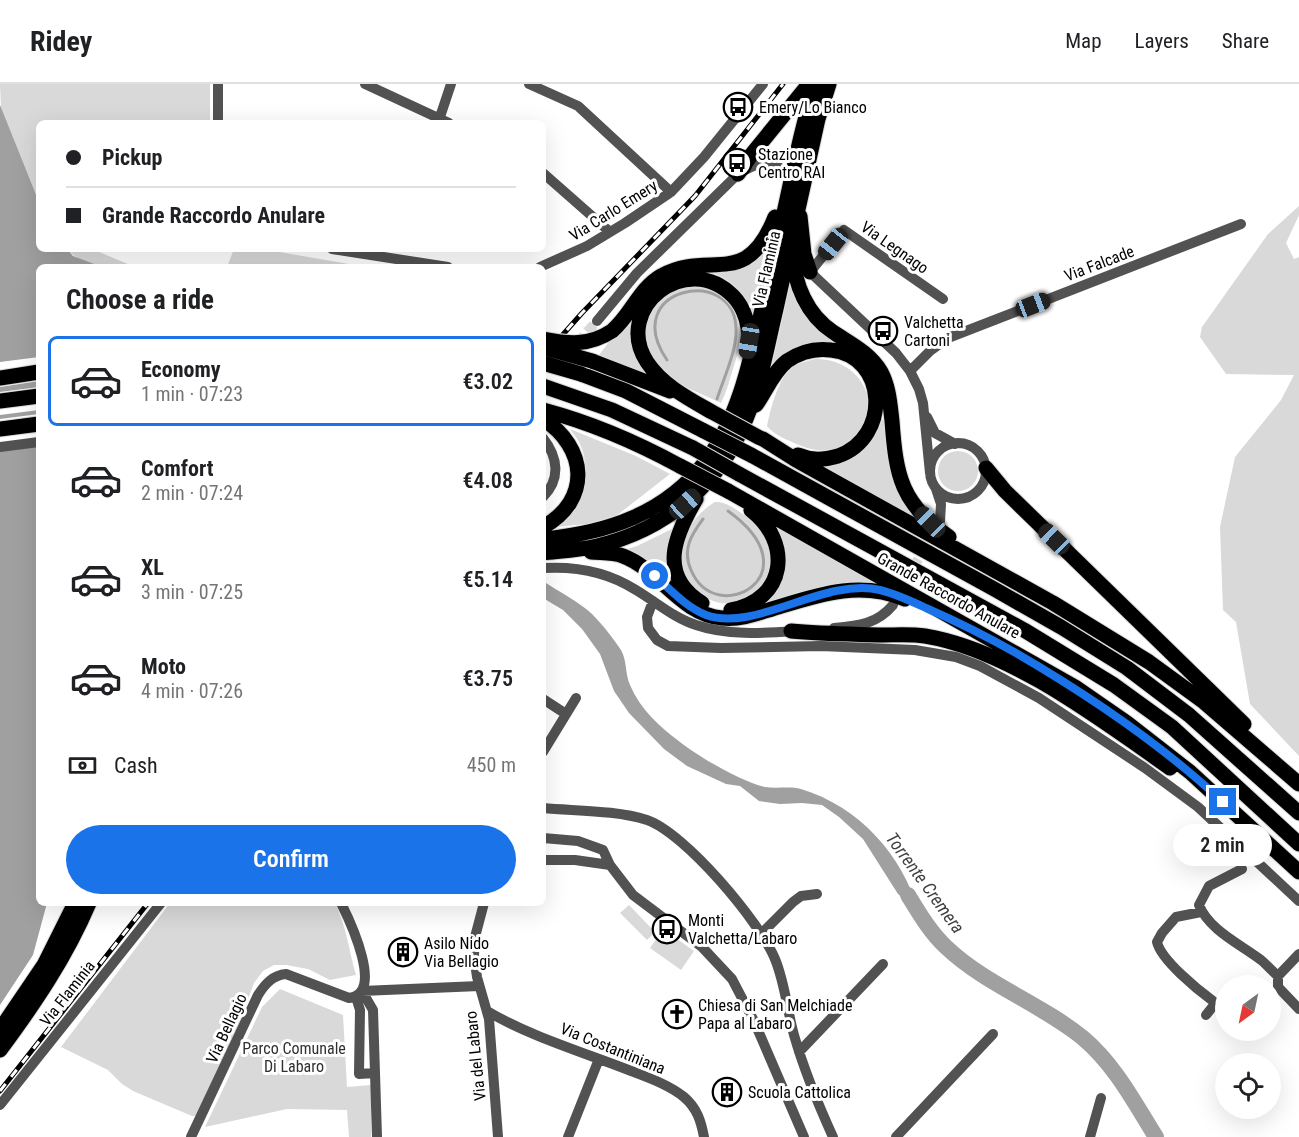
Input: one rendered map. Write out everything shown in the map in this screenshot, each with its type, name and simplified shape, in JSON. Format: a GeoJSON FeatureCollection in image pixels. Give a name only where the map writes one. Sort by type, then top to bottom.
{"type":"FeatureCollection","features":[{"type":"Feature","properties":{"kind":"highway"},"geometry":{"type":"LineString","coordinates":[[738,174],[809,84]]}},
{"type":"Feature","properties":{"kind":"highway","name":"Via Flaminia"},"geometry":{"type":"LineString","coordinates":[[742,388],[806,114],[816,84]]}},
{"type":"Feature","properties":{"kind":"highway","name":"Via Flaminia"},"geometry":{"type":"LineString","coordinates":[[551,552],[595,546],[634,535],[674,513],[701,490],[732,448],[740,414],[765,356],[818,118],[829,84]]}},
{"type":"Feature","properties":{"kind":"highway"},"geometry":{"type":"LineString","coordinates":[[546,339],[584,343],[597,340],[619,324],[647,287],[673,270],[731,264],[752,253],[767,236],[790,182]]}},
{"type":"Feature","properties":{"kind":"highway"},"geometry":{"type":"LineString","coordinates":[[799,207],[804,254],[810,272]]}},
{"type":"Feature","properties":{"kind":"highway"},"geometry":{"type":"LineString","coordinates":[[793,231],[795,271],[798,285],[807,304],[828,329],[866,353],[886,382],[897,465],[902,486],[908,498],[940,531],[1149,662],[1195,695],[1299,784]]}},
{"type":"Feature","properties":{"kind":"highway"},"geometry":{"type":"LineString","coordinates":[[740,414],[749,341],[746,317],[738,301],[725,289],[712,282],[696,279],[678,281],[662,289],[648,303],[639,325],[639,340],[644,357],[653,370],[672,387],[692,401],[796,460],[1053,603]]}},
{"type":"Feature","properties":{"kind":"highway"},"geometry":{"type":"LineString","coordinates":[[546,349],[592,361],[692,401]]}},
{"type":"Feature","properties":{"kind":"highway"},"geometry":{"type":"LineString","coordinates":[[740,414],[787,361],[800,353],[828,350],[842,353],[856,360],[870,376],[875,390],[875,415],[864,439],[848,452],[825,459],[810,459],[761,439]]}},
{"type":"Feature","properties":{"kind":"highway","name":"Grande Raccordo Anulare"},"geometry":{"type":"LineString","coordinates":[[546,364],[626,391],[704,430],[1015,600],[1127,668],[1198,723],[1299,813]]}},
{"type":"Feature","properties":{"kind":"highway"},"geometry":{"type":"LineString","coordinates":[[0,378],[36,372]]}},
{"type":"Feature","properties":{"kind":"highway","name":"Grande Raccordo Anulare"},"geometry":{"type":"LineString","coordinates":[[546,387],[623,415],[693,448],[984,608],[1114,685],[1172,727],[1299,844]]}},
{"type":"Feature","properties":{"kind":"highway"},"geometry":{"type":"LineString","coordinates":[[0,401],[36,396]]}},
{"type":"Feature","properties":{"kind":"highway","name":"Via Flaminia"},"geometry":{"type":"LineString","coordinates":[[546,539],[580,535],[612,526],[658,504],[686,482],[706,460],[724,431],[740,414]]}},
{"type":"Feature","properties":{"kind":"highway"},"geometry":{"type":"LineString","coordinates":[[546,524],[558,516],[570,502],[576,490],[579,474],[572,448],[547,416]]}},
{"type":"Feature","properties":{"kind":"highway","name":"Grande Raccordo Anulare"},"geometry":{"type":"LineString","coordinates":[[547,416],[622,437],[680,466],[1075,687],[1127,723],[1190,772],[1299,872]]}},
{"type":"Feature","properties":{"kind":"highway"},"geometry":{"type":"LineString","coordinates":[[0,429],[36,424]]}},
{"type":"Feature","properties":{"kind":"highway"},"geometry":{"type":"LineString","coordinates":[[987,468],[1005,491],[1299,779]]}},
{"type":"Feature","properties":{"kind":"highway"},"geometry":{"type":"LineString","coordinates":[[701,490],[674,543],[676,572],[689,593],[708,606],[723,610],[740,608],[757,601],[775,579],[779,563],[776,542],[769,529],[759,516],[730,492]]}},
{"type":"Feature","properties":{"kind":"highway"},"geometry":{"type":"LineString","coordinates":[[551,552],[605,553],[622,556],[651,573],[692,608],[718,618],[742,617],[831,593],[862,589],[890,593],[972,628]]}},
{"type":"Feature","properties":{"kind":"highway"},"geometry":{"type":"LineString","coordinates":[[791,631],[923,636],[982,652],[1037,680],[1109,726],[1182,776],[1255,832]]}},
{"type":"Feature","properties":{"kind":"highway"},"geometry":{"type":"LineString","coordinates":[[0,1029],[44,965],[74,906]]}},
{"type":"Feature","properties":{"kind":"highway"},"geometry":{"type":"LineString","coordinates":[[0,1050],[38,999],[58,966],[88,906]]}},
{"type":"Feature","properties":{"kind":"street"},"geometry":{"type":"LineString","coordinates":[[218,84],[218,120]]}},
{"type":"Feature","properties":{"kind":"street"},"geometry":{"type":"LineString","coordinates":[[365,84],[440,120]]}},
{"type":"Feature","properties":{"kind":"street"},"geometry":{"type":"LineString","coordinates":[[442,120],[451,84]]}},
{"type":"Feature","properties":{"kind":"street"},"geometry":{"type":"LineString","coordinates":[[529,84],[578,106],[671,192]]}},
{"type":"Feature","properties":{"kind":"street","name":"Via Carlo Emery"},"geometry":{"type":"LineString","coordinates":[[546,264],[576,252],[671,192],[704,157],[763,84]]}},
{"type":"Feature","properties":{"kind":"street"},"geometry":{"type":"LineString","coordinates":[[597,321],[645,266],[738,174],[755,164],[766,162],[779,166],[790,182]]}},
{"type":"Feature","properties":{"kind":"street"},"geometry":{"type":"LineString","coordinates":[[546,176],[610,232]]}},
{"type":"Feature","properties":{"kind":"street","name":"Via Falcade"},"geometry":{"type":"LineString","coordinates":[[910,371],[930,351],[948,338],[1241,224]]}},
{"type":"Feature","properties":{"kind":"street","name":"Via Legnago"},"geometry":{"type":"LineString","coordinates":[[810,272],[844,230],[943,299]]}},
{"type":"Feature","properties":{"kind":"street"},"geometry":{"type":"LineString","coordinates":[[378,252],[393,253],[436,264]]}},
{"type":"Feature","properties":{"kind":"street"},"geometry":{"type":"LineString","coordinates":[[810,272],[896,353],[920,389],[930,472],[941,504],[940,521],[961,498]]}},
{"type":"Feature","properties":{"kind":"street"},"geometry":{"type":"LineString","coordinates":[[924,410],[935,433],[956,444]]}},
{"type":"Feature","properties":{"kind":"street"},"geometry":{"type":"LineString","coordinates":[[0,447],[36,442]]}},
{"type":"Feature","properties":{"kind":"street"},"geometry":{"type":"LineString","coordinates":[[546,442],[553,453],[556,467],[552,485],[546,493]]}},
{"type":"Feature","properties":{"kind":"street"},"geometry":{"type":"LineString","coordinates":[[930,472],[932,461],[937,453],[956,444],[974,448],[982,457],[987,468],[985,480],[975,494],[961,498],[947,497],[936,489]]}},
{"type":"Feature","properties":{"kind":"street"},"geometry":{"type":"LineString","coordinates":[[546,568],[595,572],[621,582],[682,619],[716,630],[791,631],[869,623],[882,616],[893,605]]}},
{"type":"Feature","properties":{"kind":"street"},"geometry":{"type":"LineString","coordinates":[[653,601],[647,625],[654,638],[668,646],[721,648],[821,646],[915,650],[956,657],[980,666],[1039,698],[1145,768],[1198,807],[1299,901]]}},
{"type":"Feature","properties":{"kind":"street"},"geometry":{"type":"LineString","coordinates":[[546,747],[576,698]]}},
{"type":"Feature","properties":{"kind":"street"},"geometry":{"type":"LineString","coordinates":[[546,701],[566,714]]}},
{"type":"Feature","properties":{"kind":"street"},"geometry":{"type":"LineString","coordinates":[[546,808],[632,816],[661,826],[678,838],[702,862],[769,947],[778,966],[799,1052],[813,1092],[833,1137]]}},
{"type":"Feature","properties":{"kind":"street"},"geometry":{"type":"LineString","coordinates":[[546,838],[574,840],[597,847],[606,854],[610,865],[633,895],[702,947],[732,979],[754,1021],[804,1137]]}},
{"type":"Feature","properties":{"kind":"street"},"geometry":{"type":"LineString","coordinates":[[546,860],[574,860],[610,865]]}},
{"type":"Feature","properties":{"kind":"street"},"geometry":{"type":"LineString","coordinates":[[1242,869],[1209,886],[1198,905],[1226,936],[1260,959],[1277,975]]}},
{"type":"Feature","properties":{"kind":"street"},"geometry":{"type":"LineString","coordinates":[[761,934],[801,896],[817,894]]}},
{"type":"Feature","properties":{"kind":"street","name":"Via Flaminia"},"geometry":{"type":"LineString","coordinates":[[0,1105],[159,906]]}},
{"type":"Feature","properties":{"kind":"street"},"geometry":{"type":"LineString","coordinates":[[342,906],[364,966],[365,982],[359,994],[359,1074],[375,1073]]}},
{"type":"Feature","properties":{"kind":"street","name":"Via del Labaro"},"geometry":{"type":"LineString","coordinates":[[483,906],[474,949],[475,965],[487,1011],[498,1137]]}},
{"type":"Feature","properties":{"kind":"street"},"geometry":{"type":"LineString","coordinates":[[1202,912],[1176,917],[1157,942],[1164,955],[1181,975],[1213,1001],[1214,1005],[1206,1015]]}},
{"type":"Feature","properties":{"kind":"street"},"geometry":{"type":"LineString","coordinates":[[1279,975],[1299,954]]}},
{"type":"Feature","properties":{"kind":"street"},"geometry":{"type":"LineString","coordinates":[[799,1052],[883,964]]}},
{"type":"Feature","properties":{"kind":"street","name":"Via Bellagio"},"geometry":{"type":"LineString","coordinates":[[191,1137],[258,995],[268,982],[277,976],[286,974],[344,997],[479,986]]}},
{"type":"Feature","properties":{"kind":"street"},"geometry":{"type":"LineString","coordinates":[[1281,990],[1299,1009]]}},
{"type":"Feature","properties":{"kind":"street"},"geometry":{"type":"LineString","coordinates":[[359,994],[373,1010],[377,1137]]}},
{"type":"Feature","properties":{"kind":"street","name":"Via Costantiniana"},"geometry":{"type":"LineString","coordinates":[[487,1011],[522,1028],[660,1083],[683,1097],[699,1115],[704,1137]]}},
{"type":"Feature","properties":{"kind":"street"},"geometry":{"type":"LineString","coordinates":[[896,1137],[993,1034]]}},
{"type":"Feature","properties":{"kind":"street"},"geometry":{"type":"LineString","coordinates":[[568,1137],[599,1059]]}},
{"type":"Feature","properties":{"kind":"street"},"geometry":{"type":"LineString","coordinates":[[1090,1137],[1101,1098]]}},
{"type":"Feature","properties":{"kind":"green space"},"geometry":{"type":"Polygon","coordinates":[[[0,84],[210,84],[210,120],[36,120],[36,195],[1,109],[0,84]]]}},
{"type":"Feature","properties":{"kind":"green space"},"geometry":{"type":"Polygon","coordinates":[[[1299,206],[1299,215],[1286,243],[1294,259],[1299,257],[1299,756],[1250,704],[1236,622],[1223,610],[1220,527],[1235,457],[1281,400],[1294,375],[1226,374],[1200,337],[1202,327],[1268,234],[1299,206]]]}},
{"type":"Feature","properties":{"kind":"green space"},"geometry":{"type":"Polygon","coordinates":[[[770,246],[751,318],[741,293],[724,278],[707,270],[734,269],[750,264],[764,254],[770,246]]]}},
{"type":"Feature","properties":{"kind":"green space"},"geometry":{"type":"Polygon","coordinates":[[[70,252],[99,252],[128,264],[94,264],[70,252]]]}},
{"type":"Feature","properties":{"kind":"green space"},"geometry":{"type":"Polygon","coordinates":[[[233,252],[279,252],[349,264],[228,264],[233,252]]]}},
{"type":"Feature","properties":{"kind":"green space"},"geometry":{"type":"Polygon","coordinates":[[[791,280],[843,345],[824,342],[780,358],[772,365],[791,280]]]}},
{"type":"Feature","properties":{"kind":"green space"},"geometry":{"type":"Polygon","coordinates":[[[678,286],[710,287],[723,294],[737,313],[740,324],[739,347],[729,384],[721,403],[672,379],[653,362],[648,350],[644,325],[647,313],[658,300],[678,286]]]}},
{"type":"Feature","properties":{"kind":"green space"},"geometry":{"type":"Polygon","coordinates":[[[637,305],[651,378],[599,355],[637,305]]]}},
{"type":"Feature","properties":{"kind":"green space"},"geometry":{"type":"Polygon","coordinates":[[[815,359],[836,362],[853,372],[865,389],[868,399],[869,410],[859,432],[845,445],[828,450],[799,445],[778,435],[767,426],[776,392],[784,376],[796,365],[815,359]]]}},
{"type":"Feature","properties":{"kind":"green space"},"geometry":{"type":"Polygon","coordinates":[[[881,419],[885,421],[916,515],[915,518],[818,463],[831,463],[881,419]]]}},
{"type":"Feature","properties":{"kind":"green space"},"geometry":{"type":"Polygon","coordinates":[[[570,429],[636,456],[670,474],[616,516],[586,524],[555,527],[578,501],[585,479],[584,456],[579,442],[570,429]]]}},
{"type":"Feature","properties":{"kind":"green space"},"geometry":{"type":"Polygon","coordinates":[[[958,451],[966,452],[972,457],[977,463],[977,479],[972,485],[966,490],[958,491],[950,490],[944,485],[939,479],[938,471],[939,463],[944,457],[950,452],[958,451]]]}},
{"type":"Feature","properties":{"kind":"green space"},"geometry":{"type":"Polygon","coordinates":[[[715,502],[727,504],[754,520],[769,540],[772,555],[769,571],[762,584],[751,595],[738,602],[723,603],[707,598],[694,588],[685,576],[682,563],[682,549],[693,522],[715,502]]]}},
{"type":"Feature","properties":{"kind":"green space"},"geometry":{"type":"Polygon","coordinates":[[[674,528],[681,593],[621,551],[674,528]]]}},
{"type":"Feature","properties":{"kind":"green space"},"geometry":{"type":"Polygon","coordinates":[[[777,528],[880,586],[826,587],[799,592],[753,607],[782,545],[777,528]]]}},
{"type":"Feature","properties":{"kind":"green space"},"geometry":{"type":"Polygon","coordinates":[[[629,905],[655,932],[647,940],[620,913],[629,905]]]}},
{"type":"Feature","properties":{"kind":"green space"},"geometry":{"type":"Polygon","coordinates":[[[168,906],[336,906],[345,929],[356,975],[330,980],[308,969],[286,965],[274,965],[263,971],[254,983],[240,1021],[196,1116],[133,1091],[108,1070],[61,1047],[168,906]]]}},
{"type":"Feature","properties":{"kind":"green space"},"geometry":{"type":"Polygon","coordinates":[[[663,929],[694,951],[681,970],[650,948],[663,929]]]}},
{"type":"Feature","properties":{"kind":"green space","name":"Parco Comunale Di Labaro"},"geometry":{"type":"Polygon","coordinates":[[[280,989],[343,1015],[347,1087],[371,1085],[371,1137],[349,1137],[347,1110],[287,1109],[205,1127],[262,1007],[280,989]]]}},
{"type":"Feature","properties":{"kind":"shaded area"},"geometry":{"type":"Polygon","coordinates":[[[0,105],[36,195],[36,252],[70,252],[73,256],[94,264],[36,264],[36,906],[46,906],[33,955],[0,1005],[0,105]]]}},
{"type":"Feature","properties":{"kind":"shaded area"},"geometry":{"type":"Polygon","coordinates":[[[546,583],[587,609],[618,645],[623,654],[628,681],[634,694],[651,717],[665,730],[698,755],[745,780],[765,787],[801,789],[842,808],[876,836],[890,853],[902,871],[919,912],[898,894],[863,839],[822,805],[759,801],[740,786],[726,784],[687,766],[664,749],[629,713],[614,691],[600,654],[582,629],[563,610],[546,600],[546,583]]]}},
{"type":"Feature","properties":{"kind":"pier"},"geometry":{"type":"Polygon","coordinates":[[[36,357],[36,381],[0,387],[0,362],[36,357]]]}},
{"type":"Feature","properties":{"kind":"pier"},"geometry":{"type":"Polygon","coordinates":[[[36,387],[36,410],[0,415],[0,392],[36,387]]]}},
{"type":"Feature","properties":{"kind":"pier"},"geometry":{"type":"Polygon","coordinates":[[[36,414],[36,446],[0,451],[0,419],[36,414]]]}},
{"type":"Feature","properties":{"kind":"waterway"},"geometry":{"type":"LineString","coordinates":[[667,360],[656,335],[657,316],[667,301],[682,293],[700,291],[717,296],[730,308],[736,328],[732,355],[717,399]]}},
{"type":"Feature","properties":{"kind":"waterway"},"geometry":{"type":"LineString","coordinates":[[703,519],[689,543],[687,556],[691,570],[703,587],[720,595],[737,594],[752,587],[762,573],[763,555],[753,534],[728,511]]}},
{"type":"Feature","properties":{"kind":"waterway","name":"Torrente Cremera"},"geometry":{"type":"LineString","coordinates":[[908,895],[925,922],[946,947],[978,972],[1049,1014],[1083,1038],[1105,1060],[1123,1084],[1156,1137]]}},
{"type":"Feature","properties":{"kind":"tunnel"},"geometry":{"type":"LineString","coordinates":[[577,343],[597,321]]}},
{"type":"Feature","properties":{"kind":"tunnel"},"geometry":{"type":"LineString","coordinates":[[899,594],[926,545]]}},
{"type":"Feature","properties":{"kind":"railway"},"geometry":{"type":"LineString","coordinates":[[546,354],[695,196],[783,84]]}},
{"type":"Feature","properties":{"kind":"railway"},"geometry":{"type":"LineString","coordinates":[[0,1091],[146,906]]}},
{"type":"Feature","properties":{"kind":"place","name":"Emery/Lo Bianco"},"geometry":{"type":"Point","coordinates":[738,107]}},
{"type":"Feature","properties":{"kind":"place","name":"Stazione Centro RAI"},"geometry":{"type":"Point","coordinates":[737,163]}},
{"type":"Feature","properties":{"kind":"place","name":"Valchetta Cartoni"},"geometry":{"type":"Point","coordinates":[883,331]}},
{"type":"Feature","properties":{"kind":"place","name":"Monti Valchetta/Labaro"},"geometry":{"type":"Point","coordinates":[667,929]}},
{"type":"Feature","properties":{"kind":"place","name":"Asilo Nido Via Bellagio"},"geometry":{"type":"Point","coordinates":[403,952]}},
{"type":"Feature","properties":{"kind":"place","name":"Chiesa di San Melchiade Papa al Labaro"},"geometry":{"type":"Point","coordinates":[677,1014]}},
{"type":"Feature","properties":{"kind":"place","name":"Scuola Cattolica"},"geometry":{"type":"Point","coordinates":[727,1092]}},
{"type":"Feature","properties":{"kind":"route"},"geometry":{"type":"LineString","coordinates":[[655,576],[692,608],[718,618],[729,619],[831,593],[857,589],[872,589],[890,593],[972,628],[1075,687],[1127,723],[1190,772],[1223,802]]}}]}
